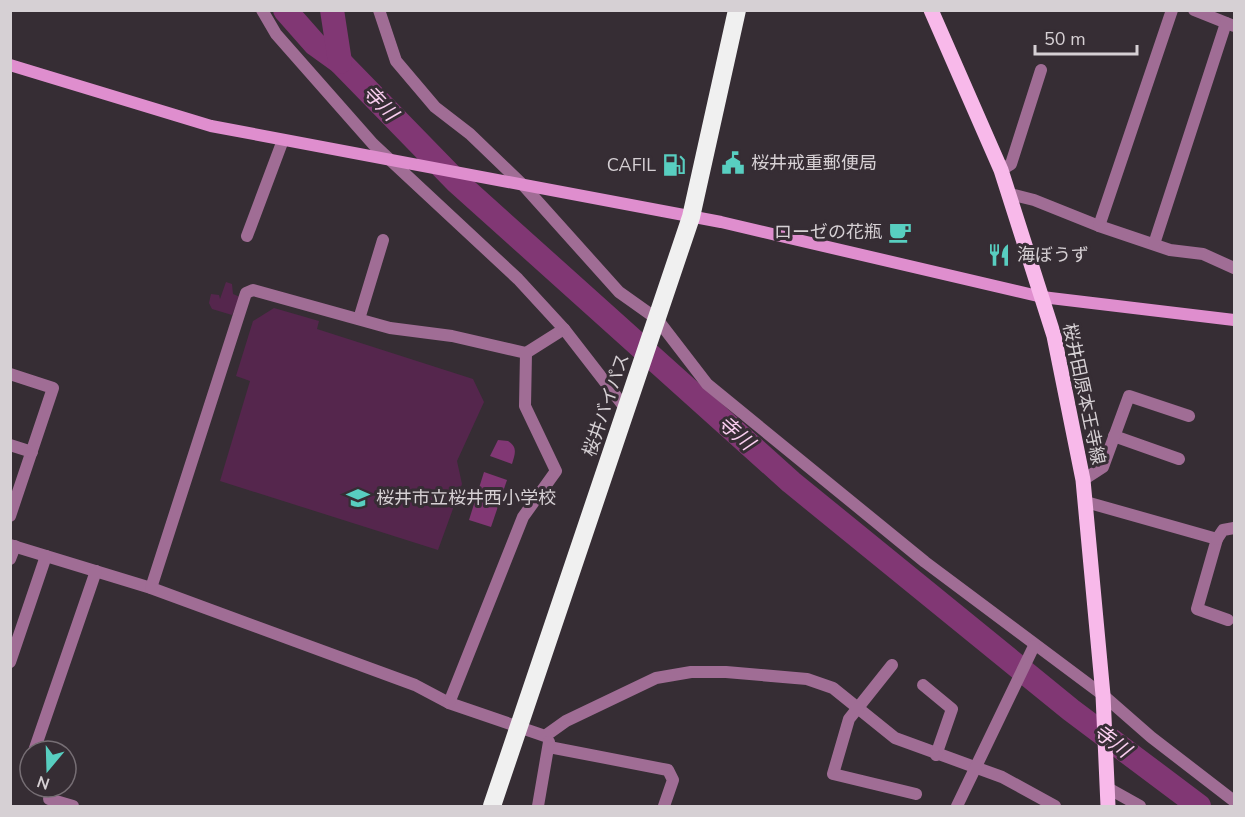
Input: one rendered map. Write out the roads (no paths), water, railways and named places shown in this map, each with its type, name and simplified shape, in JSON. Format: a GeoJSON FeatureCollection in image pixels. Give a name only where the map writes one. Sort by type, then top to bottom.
{"type":"FeatureCollection","features":[{"type":"Feature","properties":{"kind":"highway","name":"桜井バイパス"},"geometry":{"type":"LineString","coordinates":[[492,807],[691,217],[737,10]]}},
{"type":"Feature","properties":{"kind":"main road","name":"桜井田原本王寺線"},"geometry":{"type":"LineString","coordinates":[[931,10],[1001,170],[1054,336],[1086,502],[1104,701],[1108,807]]}},
{"type":"Feature","properties":{"kind":"street"},"geometry":{"type":"LineString","coordinates":[[262,10],[276,34],[391,160],[518,279],[628,405]]}},
{"type":"Feature","properties":{"kind":"street"},"geometry":{"type":"LineString","coordinates":[[379,10],[396,61],[435,107],[470,134],[619,292],[656,322],[707,384],[755,426],[1234,801]]}},
{"type":"Feature","properties":{"kind":"street"},"geometry":{"type":"LineString","coordinates":[[1099,226],[1172,10]]}},
{"type":"Feature","properties":{"kind":"street"},"geometry":{"type":"LineString","coordinates":[[1154,244],[1230,24],[1194,10]]}},
{"type":"Feature","properties":{"kind":"street"},"geometry":{"type":"LineString","coordinates":[[10,65],[163,113],[283,140],[691,217],[1042,297],[1234,320]]}},
{"type":"Feature","properties":{"kind":"street"},"geometry":{"type":"LineString","coordinates":[[1001,170],[1011,164],[1041,70]]}},
{"type":"Feature","properties":{"kind":"street"},"geometry":{"type":"LineString","coordinates":[[247,236],[283,140]]}},
{"type":"Feature","properties":{"kind":"street"},"geometry":{"type":"LineString","coordinates":[[1010,194],[1034,200],[1099,226],[1170,250],[1203,254],[1234,268]]}},
{"type":"Feature","properties":{"kind":"street"},"geometry":{"type":"LineString","coordinates":[[359,319],[383,240]]}},
{"type":"Feature","properties":{"kind":"street"},"geometry":{"type":"LineString","coordinates":[[151,588],[246,293],[253,290],[359,319],[526,353],[564,329]]}},
{"type":"Feature","properties":{"kind":"street"},"geometry":{"type":"LineString","coordinates":[[449,703],[524,517],[556,471],[525,406],[526,353]]}},
{"type":"Feature","properties":{"kind":"street"},"geometry":{"type":"LineString","coordinates":[[10,374],[53,388],[11,510]]}},
{"type":"Feature","properties":{"kind":"street"},"geometry":{"type":"LineString","coordinates":[[1083,480],[1103,467],[1129,396],[1189,416]]}},
{"type":"Feature","properties":{"kind":"street"},"geometry":{"type":"LineString","coordinates":[[1114,436],[1179,459]]}},
{"type":"Feature","properties":{"kind":"street"},"geometry":{"type":"LineString","coordinates":[[10,445],[32,452]]}},
{"type":"Feature","properties":{"kind":"street"},"geometry":{"type":"LineString","coordinates":[[1086,502],[1217,539]]}},
{"type":"Feature","properties":{"kind":"street"},"geometry":{"type":"LineString","coordinates":[[1228,620],[1197,609],[1217,539],[1223,530],[1234,528]]}},
{"type":"Feature","properties":{"kind":"street"},"geometry":{"type":"LineString","coordinates":[[10,559],[13,546],[151,588],[415,686],[449,703],[519,728],[547,742],[668,770],[673,780],[664,807]]}},
{"type":"Feature","properties":{"kind":"street"},"geometry":{"type":"LineString","coordinates":[[10,662],[46,556]]}},
{"type":"Feature","properties":{"kind":"street"},"geometry":{"type":"LineString","coordinates":[[38,739],[96,571]]}},
{"type":"Feature","properties":{"kind":"street"},"geometry":{"type":"LineString","coordinates":[[957,807],[978,768],[1006,700],[1034,646]]}},
{"type":"Feature","properties":{"kind":"street"},"geometry":{"type":"LineString","coordinates":[[892,664],[849,719],[834,774],[916,794]]}},
{"type":"Feature","properties":{"kind":"street"},"geometry":{"type":"LineString","coordinates":[[538,807],[547,742],[566,721],[656,678],[691,672],[726,672],[807,679],[832,688],[895,738],[936,755],[1002,777],[1055,807]]}},
{"type":"Feature","properties":{"kind":"street"},"geometry":{"type":"LineString","coordinates":[[923,685],[952,709],[936,755]]}},
{"type":"Feature","properties":{"kind":"street"},"geometry":{"type":"LineString","coordinates":[[1106,782],[1140,807]]}},
{"type":"Feature","properties":{"kind":"street"},"geometry":{"type":"LineString","coordinates":[[49,799],[73,807]]}},
{"type":"Feature","properties":{"kind":"waterway","name":"寺川"},"geometry":{"type":"LineString","coordinates":[[285,10],[315,44],[340,62],[457,182],[791,482],[1071,710],[1199,806]]}},
{"type":"Feature","properties":{"kind":"waterway","name":"寺川"},"geometry":{"type":"LineString","coordinates":[[332,10],[340,62]]}},
{"type":"Feature","properties":{"kind":"place","name":"桜井戒重郵便局"},"geometry":{"type":"Point","coordinates":[733,163]}},
{"type":"Feature","properties":{"kind":"place","name":"CAFIL"},"geometry":{"type":"Point","coordinates":[674,165]}},
{"type":"Feature","properties":{"kind":"place","name":"ローゼの花瓶"},"geometry":{"type":"Point","coordinates":[900,232]}},
{"type":"Feature","properties":{"kind":"place","name":"海ぼうず"},"geometry":{"type":"Point","coordinates":[999,255]}},
{"type":"Feature","properties":{"kind":"place","name":"桜井市立桜井西小学校"},"geometry":{"type":"Point","coordinates":[358,498]}}]}
